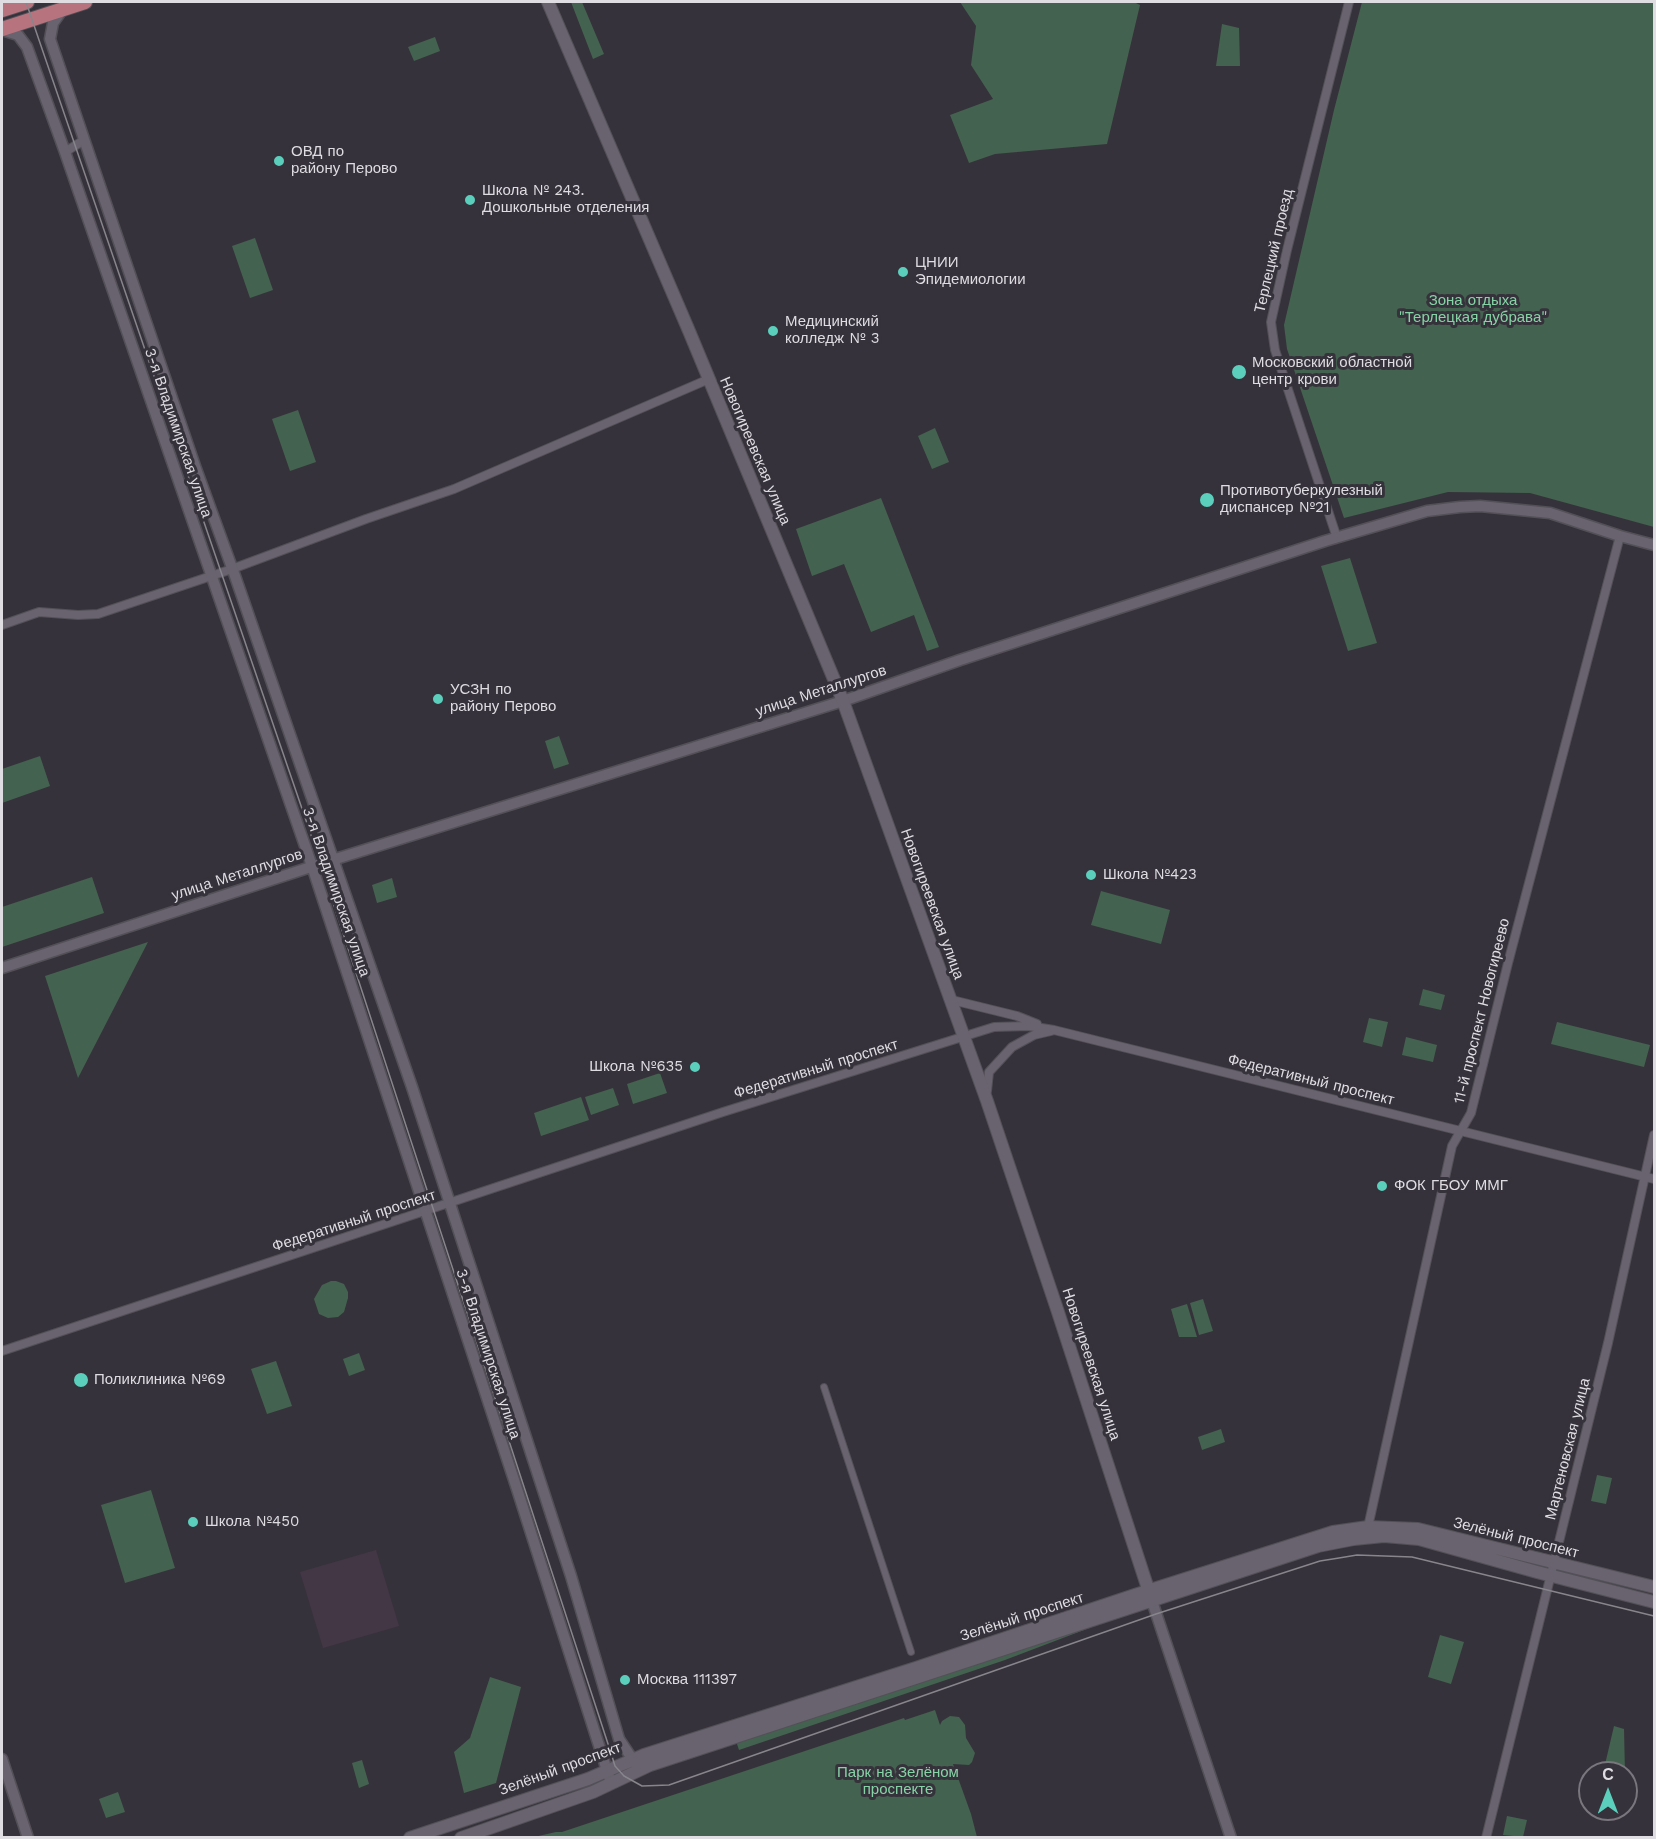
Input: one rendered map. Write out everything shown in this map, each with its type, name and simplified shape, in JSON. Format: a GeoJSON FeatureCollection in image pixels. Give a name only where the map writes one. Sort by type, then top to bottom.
{"type":"FeatureCollection","features":[{"type":"Feature","properties":{"kind":"main road"},"geometry":{"type":"LineString","coordinates":[[2,10],[27,2]]}},
{"type":"Feature","properties":{"kind":"main road"},"geometry":{"type":"LineString","coordinates":[[2,30],[85,2]]}},
{"type":"Feature","properties":{"kind":"main road","name":"Новогиреевская улица"},"geometry":{"type":"LineString","coordinates":[[548,2],[632,194],[843,701],[965,1036],[1058,1310],[1150,1596]]}},
{"type":"Feature","properties":{"kind":"main road","name":"Зелёный проспект"},"geometry":{"type":"LineString","coordinates":[[1150,1596],[1307,1539],[1333,1532],[1368,1527],[1418,1529],[1654,1587]]}},
{"type":"Feature","properties":{"kind":"main road","name":"Зелёный проспект"},"geometry":{"type":"LineString","coordinates":[[410,1838],[588,1779],[606,1770],[635,1764],[1150,1596],[1318,1546],[1354,1539],[1384,1536],[1419,1539],[1654,1602]]}},
{"type":"Feature","properties":{"kind":"main road","name":"Зелёный проспект"},"geometry":{"type":"LineString","coordinates":[[461,1838],[593,1792],[611,1783],[635,1764]]}},
{"type":"Feature","properties":{"kind":"street","name":"Терлецкий проезд"},"geometry":{"type":"LineString","coordinates":[[1337,538],[1275,350],[1271,322],[1284,260],[1349,2]]}},
{"type":"Feature","properties":{"kind":"street","name":"3-я Владимирская улица"},"geometry":{"type":"LineString","coordinates":[[63,9],[52,23],[50,39],[197,473],[412,1087],[571,1576],[619,1739],[635,1764]]}},
{"type":"Feature","properties":{"kind":"street","name":"3-я Владимирская улица"},"geometry":{"type":"LineString","coordinates":[[2,30],[18,35],[27,47],[65,153],[312,866],[611,1783]]}},
{"type":"Feature","properties":{"kind":"street"},"geometry":{"type":"LineString","coordinates":[[65,153],[84,140]]}},
{"type":"Feature","properties":{"kind":"street"},"geometry":{"type":"LineString","coordinates":[[2,625],[39,612],[98,614],[232,569],[454,489],[709,379]]}},
{"type":"Feature","properties":{"kind":"street","name":"улица Металлургов"},"geometry":{"type":"LineString","coordinates":[[2,968],[333,859],[843,701],[971,656],[1427,511],[1480,506],[1550,513],[1620,536],[1654,544]]}},
{"type":"Feature","properties":{"kind":"street","name":"11-й проспект Новогиреево"},"geometry":{"type":"LineString","coordinates":[[1368,1527],[1452,1146],[1471,1113],[1620,536]]}},
{"type":"Feature","properties":{"kind":"street"},"geometry":{"type":"LineString","coordinates":[[952,1000],[1017,1016],[1054,1030]]}},
{"type":"Feature","properties":{"kind":"street","name":"Федеративный проспект"},"geometry":{"type":"LineString","coordinates":[[2,1351],[723,1112],[994,1027],[1029,1026],[1054,1030],[1654,1179]]}},
{"type":"Feature","properties":{"kind":"street"},"geometry":{"type":"LineString","coordinates":[[987,1101],[986,1083],[989,1072],[1000,1059],[1012,1047],[1034,1035],[1054,1030]]}},
{"type":"Feature","properties":{"kind":"street","name":"Мартеновская улица"},"geometry":{"type":"LineString","coordinates":[[1486,1838],[1608,1343],[1654,1135]]}},
{"type":"Feature","properties":{"kind":"street"},"geometry":{"type":"LineString","coordinates":[[824,1387],[911,1652]]}},
{"type":"Feature","properties":{"kind":"street","name":"Новогиреевская улица"},"geometry":{"type":"LineString","coordinates":[[1150,1596],[1231,1838]]}},
{"type":"Feature","properties":{"kind":"street"},"geometry":{"type":"LineString","coordinates":[[2,1759],[28,1838]]}},
{"type":"Feature","properties":{"kind":"shaded area"},"geometry":{"type":"Polygon","coordinates":[[[376,1550],[399,1626],[323,1648],[300,1572],[376,1550]]]}},
{"type":"Feature","properties":{"kind":"green space"},"geometry":{"type":"Polygon","coordinates":[[[571,2],[582,2],[604,54],[593,59],[571,2]]]}},
{"type":"Feature","properties":{"kind":"green space"},"geometry":{"type":"Polygon","coordinates":[[[960,2],[1134,2],[1140,5],[1107,144],[995,154],[969,163],[950,115],[993,99],[971,65],[976,26],[960,2]]]}},
{"type":"Feature","properties":{"kind":"green space","name":"Зона отдыха \"Терлецкая дубрава\""},"geometry":{"type":"Polygon","coordinates":[[[1362,2],[1654,2],[1654,527],[1530,493],[1448,492],[1344,518],[1287,349],[1284,325],[1334,110],[1362,2]]]}},
{"type":"Feature","properties":{"kind":"green space"},"geometry":{"type":"Polygon","coordinates":[[[1222,24],[1239,28],[1240,66],[1216,66],[1222,24]]]}},
{"type":"Feature","properties":{"kind":"green space"},"geometry":{"type":"Polygon","coordinates":[[[435,37],[440,51],[414,61],[408,47],[435,37]]]}},
{"type":"Feature","properties":{"kind":"green space"},"geometry":{"type":"Polygon","coordinates":[[[255,238],[273,290],[250,298],[232,246],[255,238]]]}},
{"type":"Feature","properties":{"kind":"green space"},"geometry":{"type":"Polygon","coordinates":[[[298,410],[316,462],[290,471],[272,419],[298,410]]]}},
{"type":"Feature","properties":{"kind":"green space"},"geometry":{"type":"Polygon","coordinates":[[[935,428],[949,462],[932,469],[918,436],[935,428]]]}},
{"type":"Feature","properties":{"kind":"green space"},"geometry":{"type":"Polygon","coordinates":[[[881,498],[939,647],[927,651],[914,615],[871,632],[844,564],[812,576],[796,529],[881,498]]]}},
{"type":"Feature","properties":{"kind":"green space"},"geometry":{"type":"Polygon","coordinates":[[[1350,558],[1377,643],[1348,651],[1321,566],[1350,558]]]}},
{"type":"Feature","properties":{"kind":"green space"},"geometry":{"type":"Polygon","coordinates":[[[559,736],[569,764],[554,769],[545,741],[559,736]]]}},
{"type":"Feature","properties":{"kind":"green space"},"geometry":{"type":"Polygon","coordinates":[[[40,756],[50,786],[2,803],[2,769],[40,756]]]}},
{"type":"Feature","properties":{"kind":"green space"},"geometry":{"type":"Polygon","coordinates":[[[92,877],[104,913],[2,947],[2,907],[92,877]]]}},
{"type":"Feature","properties":{"kind":"green space"},"geometry":{"type":"Polygon","coordinates":[[[392,878],[397,897],[377,903],[372,885],[392,878]]]}},
{"type":"Feature","properties":{"kind":"green space"},"geometry":{"type":"Polygon","coordinates":[[[1101,891],[1170,910],[1161,944],[1091,925],[1101,891]]]}},
{"type":"Feature","properties":{"kind":"green space"},"geometry":{"type":"Polygon","coordinates":[[[148,942],[78,1078],[45,976],[148,942]]]}},
{"type":"Feature","properties":{"kind":"green space"},"geometry":{"type":"Polygon","coordinates":[[[1423,989],[1445,995],[1441,1010],[1419,1005],[1423,989]]]}},
{"type":"Feature","properties":{"kind":"green space"},"geometry":{"type":"Polygon","coordinates":[[[1369,1018],[1388,1022],[1382,1047],[1363,1042],[1369,1018]]]}},
{"type":"Feature","properties":{"kind":"green space"},"geometry":{"type":"Polygon","coordinates":[[[1557,1022],[1650,1045],[1644,1067],[1551,1044],[1557,1022]]]}},
{"type":"Feature","properties":{"kind":"green space"},"geometry":{"type":"Polygon","coordinates":[[[1406,1037],[1437,1045],[1433,1062],[1402,1055],[1406,1037]]]}},
{"type":"Feature","properties":{"kind":"green space"},"geometry":{"type":"Polygon","coordinates":[[[660,1073],[667,1093],[633,1104],[627,1084],[660,1073]]]}},
{"type":"Feature","properties":{"kind":"green space"},"geometry":{"type":"Polygon","coordinates":[[[613,1088],[619,1105],[591,1115],[585,1097],[613,1088]]]}},
{"type":"Feature","properties":{"kind":"green space"},"geometry":{"type":"Polygon","coordinates":[[[581,1097],[589,1120],[541,1136],[534,1113],[581,1097]]]}},
{"type":"Feature","properties":{"kind":"green space"},"geometry":{"type":"Polygon","coordinates":[[[331,1281],[344,1284],[348,1298],[344,1312],[338,1317],[328,1318],[319,1314],[314,1299],[322,1285],[331,1281]]]}},
{"type":"Feature","properties":{"kind":"green space"},"geometry":{"type":"Polygon","coordinates":[[[1203,1299],[1213,1331],[1199,1335],[1190,1303],[1203,1299]]]}},
{"type":"Feature","properties":{"kind":"green space"},"geometry":{"type":"Polygon","coordinates":[[[1187,1304],[1197,1337],[1179,1337],[1171,1309],[1187,1304]]]}},
{"type":"Feature","properties":{"kind":"green space"},"geometry":{"type":"Polygon","coordinates":[[[359,1353],[365,1370],[349,1376],[343,1359],[359,1353]]]}},
{"type":"Feature","properties":{"kind":"green space"},"geometry":{"type":"Polygon","coordinates":[[[276,1361],[292,1406],[267,1414],[251,1369],[276,1361]]]}},
{"type":"Feature","properties":{"kind":"green space"},"geometry":{"type":"Polygon","coordinates":[[[1221,1429],[1225,1442],[1202,1450],[1198,1437],[1221,1429]]]}},
{"type":"Feature","properties":{"kind":"green space"},"geometry":{"type":"Polygon","coordinates":[[[1597,1475],[1612,1478],[1606,1504],[1591,1501],[1597,1475]]]}},
{"type":"Feature","properties":{"kind":"green space"},"geometry":{"type":"Polygon","coordinates":[[[151,1490],[175,1568],[125,1583],[101,1505],[151,1490]]]}},
{"type":"Feature","properties":{"kind":"green space"},"geometry":{"type":"Polygon","coordinates":[[[1134,1611],[1005,1660],[739,1750],[736,1741],[1134,1611]]]}},
{"type":"Feature","properties":{"kind":"green space"},"geometry":{"type":"Polygon","coordinates":[[[1440,1635],[1464,1642],[1451,1684],[1428,1677],[1440,1635]]]}},
{"type":"Feature","properties":{"kind":"green space"},"geometry":{"type":"Polygon","coordinates":[[[490,1677],[521,1687],[496,1783],[464,1793],[454,1752],[470,1738],[490,1677]]]}},
{"type":"Feature","properties":{"kind":"green space","name":"Парк на Зелёном проспекте"},"geometry":{"type":"Polygon","coordinates":[[[935,1710],[940,1725],[950,1716],[959,1717],[965,1725],[966,1738],[975,1753],[969,1765],[953,1764],[977,1837],[534,1837],[562,1832],[904,1718],[905,1720],[935,1710]]]}},
{"type":"Feature","properties":{"kind":"green space"},"geometry":{"type":"Polygon","coordinates":[[[1614,1726],[1624,1729],[1625,1761],[1606,1761],[1614,1726]]]}},
{"type":"Feature","properties":{"kind":"green space"},"geometry":{"type":"Polygon","coordinates":[[[362,1760],[369,1784],[359,1788],[352,1763],[362,1760]]]}},
{"type":"Feature","properties":{"kind":"green space"},"geometry":{"type":"Polygon","coordinates":[[[118,1792],[125,1812],[106,1818],[99,1799],[118,1792]]]}},
{"type":"Feature","properties":{"kind":"green space"},"geometry":{"type":"Polygon","coordinates":[[[1507,1816],[1527,1820],[1523,1837],[1503,1835],[1507,1816]]]}},
{"type":"Feature","properties":{"kind":"tram line"},"geometry":{"type":"LineString","coordinates":[[26,2],[310,832],[615,1766],[624,1776],[642,1786],[669,1785],[1156,1614],[1320,1561],[1357,1555],[1412,1557],[1654,1616]]}},
{"type":"Feature","properties":{"kind":"place","name":"ОВД по району Перово"},"geometry":{"type":"Point","coordinates":[279,161]}},
{"type":"Feature","properties":{"kind":"place","name":"Школа № 243. Дошкольные отделения"},"geometry":{"type":"Point","coordinates":[470,200]}},
{"type":"Feature","properties":{"kind":"place","name":"ЦНИИ Эпидемиологии"},"geometry":{"type":"Point","coordinates":[903,272]}},
{"type":"Feature","properties":{"kind":"place","name":"Медицинский колледж № 3"},"geometry":{"type":"Point","coordinates":[773,331]}},
{"type":"Feature","properties":{"kind":"place","name":"Московский областной центр крови"},"geometry":{"type":"Point","coordinates":[1239,372]}},
{"type":"Feature","properties":{"kind":"place","name":"Противотуберкулезный диспансер №21"},"geometry":{"type":"Point","coordinates":[1207,500]}},
{"type":"Feature","properties":{"kind":"place","name":"УСЗН по району Перово"},"geometry":{"type":"Point","coordinates":[438,699]}},
{"type":"Feature","properties":{"kind":"place","name":"Школа №423"},"geometry":{"type":"Point","coordinates":[1091,875]}},
{"type":"Feature","properties":{"kind":"place","name":"Школа №635"},"geometry":{"type":"Point","coordinates":[695,1067]}},
{"type":"Feature","properties":{"kind":"place","name":"ФОК ГБОУ ММГ"},"geometry":{"type":"Point","coordinates":[1382,1186]}},
{"type":"Feature","properties":{"kind":"place","name":"Поликлиника №69"},"geometry":{"type":"Point","coordinates":[81,1380]}},
{"type":"Feature","properties":{"kind":"place","name":"Школа №450"},"geometry":{"type":"Point","coordinates":[193,1522]}},
{"type":"Feature","properties":{"kind":"place","name":"Москва 111397"},"geometry":{"type":"Point","coordinates":[625,1680]}}]}
